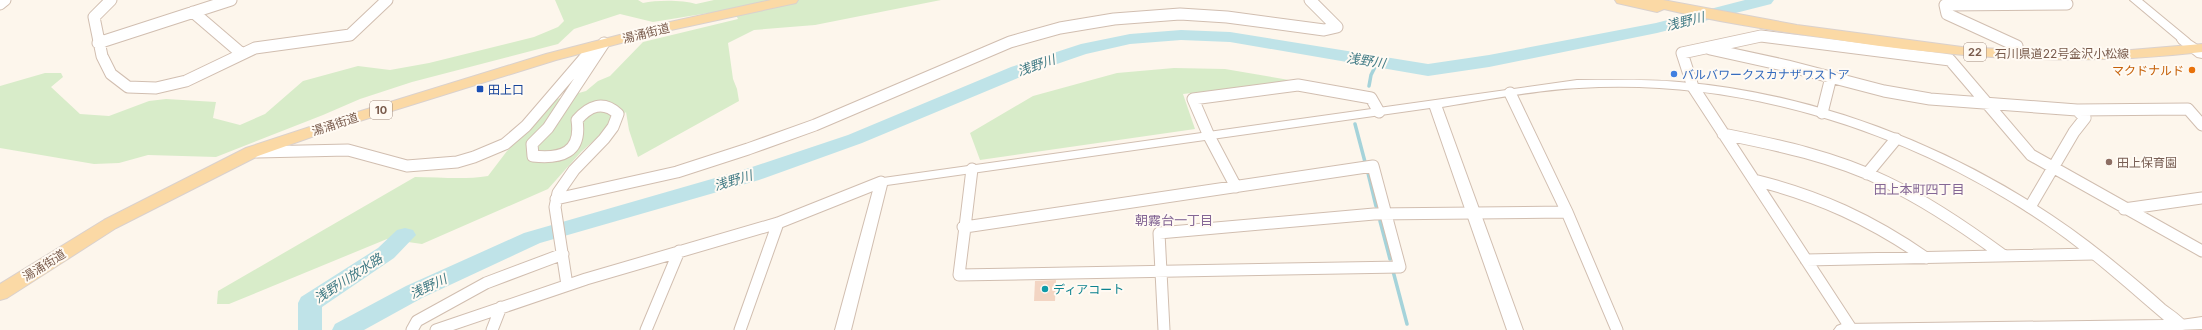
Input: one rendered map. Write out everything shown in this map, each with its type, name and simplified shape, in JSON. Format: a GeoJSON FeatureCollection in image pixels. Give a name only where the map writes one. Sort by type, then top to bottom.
{"type":"FeatureCollection","features":[{"type":"Feature","properties":{"kind":"main road","name":"湯涌街道"},"geometry":{"type":"LineString","coordinates":[[0,293],[110,224],[170,192],[252,152],[328,126],[544,59],[791,0]]}},
{"type":"Feature","properties":{"kind":"main road","name":"22"},"geometry":{"type":"LineString","coordinates":[[1622,0],[1647,2]]}},
{"type":"Feature","properties":{"kind":"main road","name":"22"},"geometry":{"type":"LineString","coordinates":[[1676,0],[1777,18]]}},
{"type":"Feature","properties":{"kind":"main road","name":"22"},"geometry":{"type":"LineString","coordinates":[[1699,0],[1777,18]]}},
{"type":"Feature","properties":{"kind":"main road","name":"石川県道22号金沢小松線"},"geometry":{"type":"LineString","coordinates":[[1647,2],[1751,25],[1878,43],[1946,55],[2090,55],[2197,45]]}},
{"type":"Feature","properties":{"kind":"main road","name":"石川県道22号金沢小松線"},"geometry":{"type":"LineString","coordinates":[[1777,18],[1899,37],[2017,46],[2105,47],[2197,45]]}},
{"type":"Feature","properties":{"kind":"main road"},"geometry":{"type":"LineString","coordinates":[[2183,327],[2202,323]]}},
{"type":"Feature","properties":{"kind":"street"},"geometry":{"type":"LineString","coordinates":[[0,4],[5,0]]}},
{"type":"Feature","properties":{"kind":"street"},"geometry":{"type":"LineString","coordinates":[[111,0],[94,17],[98,43],[104,60],[114,76],[126,86],[152,89],[184,81],[256,48],[350,35],[387,0]]}},
{"type":"Feature","properties":{"kind":"street"},"geometry":{"type":"LineString","coordinates":[[98,43],[231,0]]}},
{"type":"Feature","properties":{"kind":"street"},"geometry":{"type":"LineString","coordinates":[[372,0],[377,0]]}},
{"type":"Feature","properties":{"kind":"street"},"geometry":{"type":"LineString","coordinates":[[555,203],[677,172],[748,149],[815,125],[1010,42],[1053,29],[1114,19],[1180,14],[1234,17],[1324,30],[1337,28],[1310,0]]}},
{"type":"Feature","properties":{"kind":"street"},"geometry":{"type":"LineString","coordinates":[[2017,46],[1947,14],[1947,2],[2067,4],[2062,0]]}},
{"type":"Feature","properties":{"kind":"street"},"geometry":{"type":"LineString","coordinates":[[2135,0],[2197,45]]}},
{"type":"Feature","properties":{"kind":"street"},"geometry":{"type":"LineString","coordinates":[[193,12],[242,54]]}},
{"type":"Feature","properties":{"kind":"street"},"geometry":{"type":"LineString","coordinates":[[1852,330],[1693,87],[1682,53],[1761,36],[1946,55],[2031,155],[2124,209],[2202,251]]}},
{"type":"Feature","properties":{"kind":"street"},"geometry":{"type":"LineString","coordinates":[[252,152],[348,150],[407,166],[457,162],[474,157],[505,144],[526,126],[599,45]]}},
{"type":"Feature","properties":{"kind":"street"},"geometry":{"type":"LineString","coordinates":[[568,285],[555,203],[562,186],[579,164],[607,137],[615,125],[618,114],[612,107],[604,105],[584,111],[577,120],[580,128],[576,143],[562,156],[546,159],[533,156],[531,150],[532,144],[548,128],[599,45]]}},
{"type":"Feature","properties":{"kind":"street"},"geometry":{"type":"LineString","coordinates":[[1706,49],[1788,66],[1884,91],[1930,99],[2077,110],[2188,109],[2202,125]]}},
{"type":"Feature","properties":{"kind":"street"},"geometry":{"type":"LineString","coordinates":[[1822,113],[1831,77]]}},
{"type":"Feature","properties":{"kind":"street"},"geometry":{"type":"LineString","coordinates":[[436,330],[568,285],[778,223],[881,182],[1510,93],[1585,84],[1629,82],[1693,87],[1748,94],[1822,113],[1896,139],[1956,165],[2030,207],[2094,254],[2183,327]]}},
{"type":"Feature","properties":{"kind":"street"},"geometry":{"type":"LineString","coordinates":[[1236,187],[1209,136],[1193,99],[1298,85],[1371,98],[1379,112]]}},
{"type":"Feature","properties":{"kind":"street"},"geometry":{"type":"LineString","coordinates":[[1510,93],[1567,212],[1617,330]]}},
{"type":"Feature","properties":{"kind":"street"},"geometry":{"type":"LineString","coordinates":[[1435,104],[1515,330]]}},
{"type":"Feature","properties":{"kind":"street"},"geometry":{"type":"LineString","coordinates":[[2030,207],[2074,132],[2085,118],[2077,110]]}},
{"type":"Feature","properties":{"kind":"street"},"geometry":{"type":"LineString","coordinates":[[1723,134],[1776,144],[1867,174],[1904,191],[1966,228],[2004,256]]}},
{"type":"Feature","properties":{"kind":"street"},"geometry":{"type":"LineString","coordinates":[[1867,174],[1896,139]]}},
{"type":"Feature","properties":{"kind":"street"},"geometry":{"type":"LineString","coordinates":[[963,227],[1373,166],[1400,267],[958,275],[963,227],[972,169]]}},
{"type":"Feature","properties":{"kind":"street"},"geometry":{"type":"LineString","coordinates":[[1754,180],[1812,196],[1850,211],[1894,235],[1926,258]]}},
{"type":"Feature","properties":{"kind":"street"},"geometry":{"type":"LineString","coordinates":[[843,330],[881,182]]}},
{"type":"Feature","properties":{"kind":"street"},"geometry":{"type":"LineString","coordinates":[[2124,209],[2202,198]]}},
{"type":"Feature","properties":{"kind":"street"},"geometry":{"type":"LineString","coordinates":[[1164,330],[1159,233],[1386,213],[1567,212]]}},
{"type":"Feature","properties":{"kind":"street"},"geometry":{"type":"LineString","coordinates":[[740,330],[778,223]]}},
{"type":"Feature","properties":{"kind":"street"},"geometry":{"type":"LineString","coordinates":[[646,330],[679,251]]}},
{"type":"Feature","properties":{"kind":"street"},"geometry":{"type":"LineString","coordinates":[[412,330],[416,321],[486,283],[563,252]]}},
{"type":"Feature","properties":{"kind":"street"},"geometry":{"type":"LineString","coordinates":[[1806,260],[2094,254]]}},
{"type":"Feature","properties":{"kind":"street"},"geometry":{"type":"LineString","coordinates":[[492,330],[501,307]]}},
{"type":"Feature","properties":{"kind":"street"},"geometry":{"type":"LineString","coordinates":[[1842,330],[2183,327]]}},
{"type":"Feature","properties":{"kind":"green space"},"geometry":{"type":"Polygon","coordinates":[[[555,0],[638,0],[643,3],[670,1],[696,4],[714,0],[941,0],[815,25],[754,30],[728,43],[733,79],[737,89],[739,101],[638,157],[629,130],[626,112],[581,152],[548,189],[422,244],[387,239],[229,304],[217,304],[218,291],[415,177],[461,178],[488,176],[507,151],[557,99],[586,91],[598,81],[610,76],[643,42],[738,19],[733,9],[653,22],[620,14],[574,29],[558,44],[412,82],[360,99],[216,157],[148,155],[119,163],[94,164],[0,148],[0,86],[45,73],[61,73],[63,77],[51,87],[80,114],[109,116],[149,101],[166,99],[216,102],[213,118],[240,125],[265,114],[303,81],[358,66],[390,70],[429,63],[534,37],[558,27],[564,21],[555,0]]]}},
{"type":"Feature","properties":{"kind":"green space"},"geometry":{"type":"Polygon","coordinates":[[[1174,68],[1225,69],[1295,81],[1183,94],[1195,129],[980,160],[970,133],[1033,96],[1117,73],[1174,68]]]}},
{"type":"Feature","properties":{"kind":"building","name":"ディアコート"},"geometry":{"type":"Polygon","coordinates":[[[1056,280],[1055,301],[1034,301],[1035,281],[1056,280]]]}},
{"type":"Feature","properties":{"kind":"waterway","name":"浅野川"},"geometry":{"type":"LineString","coordinates":[[344,330],[414,292],[532,238],[751,175],[855,139],[1018,71],[1081,50],[1130,39],[1181,35],[1230,37],[1428,70],[1489,61],[1657,28],[1765,0]]}},
{"type":"Feature","properties":{"kind":"waterway"},"geometry":{"type":"LineString","coordinates":[[1369,86],[1371,75],[1377,63]]}},
{"type":"Feature","properties":{"kind":"waterway"},"geometry":{"type":"LineString","coordinates":[[1355,124],[1365,162]]}},
{"type":"Feature","properties":{"kind":"waterway"},"geometry":{"type":"LineString","coordinates":[[1368,173],[1376,206]]}},
{"type":"Feature","properties":{"kind":"waterway"},"geometry":{"type":"LineString","coordinates":[[1380,221],[1390,259]]}},
{"type":"Feature","properties":{"kind":"waterway","name":"浅野川放水路"},"geometry":{"type":"LineString","coordinates":[[310,330],[310,303],[386,253],[405,235]]}},
{"type":"Feature","properties":{"kind":"waterway"},"geometry":{"type":"LineString","coordinates":[[1393,271],[1407,324]]}},
{"type":"Feature","properties":{"kind":"place","name":"マクドナルド"},"geometry":{"type":"Point","coordinates":[2192,70]}},
{"type":"Feature","properties":{"kind":"place","name":"バルバワークスカナザワストア"},"geometry":{"type":"Point","coordinates":[1674,74]}},
{"type":"Feature","properties":{"kind":"place","name":"田上口"},"geometry":{"type":"Point","coordinates":[480,89]}},
{"type":"Feature","properties":{"kind":"place","name":"田上保育園"},"geometry":{"type":"Point","coordinates":[2109,162]}},
{"type":"Feature","properties":{"kind":"place","name":"ディアコート"},"geometry":{"type":"Point","coordinates":[1045,289]}},
{"type":"Feature","properties":{"kind":"district","name":"田上本町四丁目"},"geometry":{"type":"Point","coordinates":[1919,189]}},
{"type":"Feature","properties":{"kind":"district","name":"朝霧台一丁目"},"geometry":{"type":"Point","coordinates":[1174,220]}}]}
